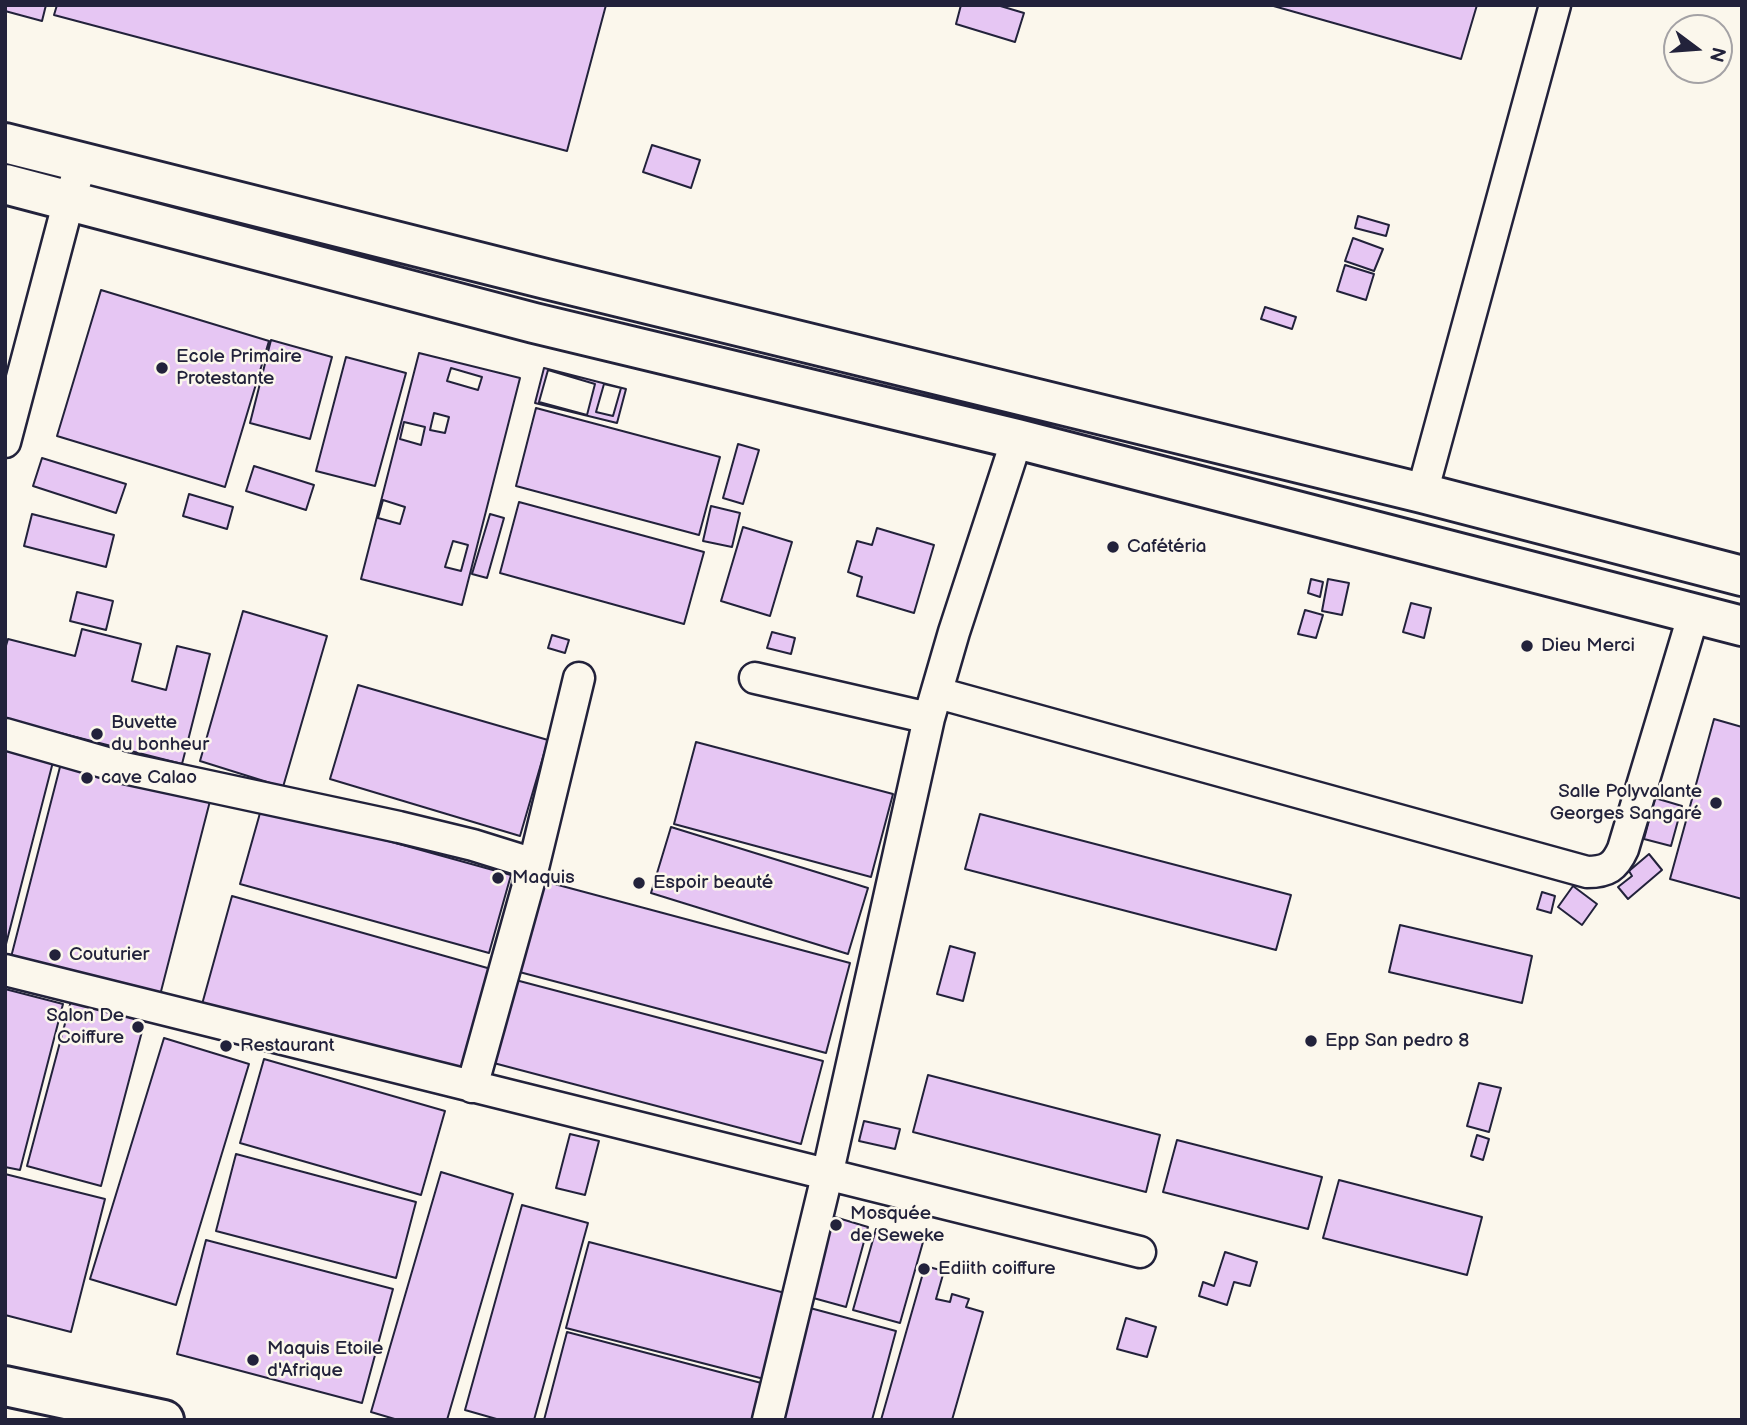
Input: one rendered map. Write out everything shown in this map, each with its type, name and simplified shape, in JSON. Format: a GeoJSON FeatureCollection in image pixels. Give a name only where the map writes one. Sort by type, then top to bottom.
{"type":"FeatureCollection","features":[{"type":"Feature","properties":{"kind":"main road"},"geometry":{"type":"LineString","coordinates":[[5,143],[573,286],[1422,493],[1742,576]]}},
{"type":"Feature","properties":{"kind":"main road"},"geometry":{"type":"LineString","coordinates":[[5,184],[534,323],[1017,439],[1742,626]]}},
{"type":"Feature","properties":{"kind":"main road"},"geometry":{"type":"LineString","coordinates":[[5,1386],[164,1420]]}},
{"type":"Feature","properties":{"kind":"street"},"geometry":{"type":"LineString","coordinates":[[1422,493],[1555,5]]}},
{"type":"Feature","properties":{"kind":"street"},"geometry":{"type":"LineString","coordinates":[[5,443],[69,200],[82,163]]}},
{"type":"Feature","properties":{"kind":"street"},"geometry":{"type":"LineString","coordinates":[[768,1420],[827,1176],[934,706],[954,632],[1017,439]]}},
{"type":"Feature","properties":{"kind":"street"},"geometry":{"type":"LineString","coordinates":[[755,678],[934,706],[1587,872],[1601,872],[1617,862],[1623,849],[1694,614]]}},
{"type":"Feature","properties":{"kind":"street"},"geometry":{"type":"LineString","coordinates":[[472,1087],[534,864],[579,678]]}},
{"type":"Feature","properties":{"kind":"street"},"geometry":{"type":"LineString","coordinates":[[5,734],[124,768],[399,827],[473,845],[534,864]]}},
{"type":"Feature","properties":{"kind":"street"},"geometry":{"type":"LineString","coordinates":[[5,970],[1140,1252]]}},
{"type":"Feature","properties":{"kind":"building"},"geometry":{"type":"Polygon","coordinates":[[[5,5],[46,5],[42,21],[5,11],[5,5]]]}},
{"type":"Feature","properties":{"kind":"building"},"geometry":{"type":"Polygon","coordinates":[[[57,5],[606,5],[567,151],[54,15],[57,5]]]}},
{"type":"Feature","properties":{"kind":"building"},"geometry":{"type":"Polygon","coordinates":[[[961,5],[997,5],[1024,13],[1015,42],[956,24],[961,5]]]}},
{"type":"Feature","properties":{"kind":"building"},"geometry":{"type":"Polygon","coordinates":[[[1270,5],[1477,5],[1461,59],[1270,5]]]}},
{"type":"Feature","properties":{"kind":"building"},"geometry":{"type":"Polygon","coordinates":[[[652,145],[700,160],[691,188],[643,172],[652,145]]]}},
{"type":"Feature","properties":{"kind":"building"},"geometry":{"type":"Polygon","coordinates":[[[1358,216],[1389,225],[1386,236],[1355,228],[1358,216]]]}},
{"type":"Feature","properties":{"kind":"building"},"geometry":{"type":"Polygon","coordinates":[[[1353,238],[1383,249],[1374,271],[1345,261],[1353,238]]]}},
{"type":"Feature","properties":{"kind":"building"},"geometry":{"type":"Polygon","coordinates":[[[1345,265],[1374,274],[1366,300],[1337,291],[1345,265]]]}},
{"type":"Feature","properties":{"kind":"building"},"geometry":{"type":"Polygon","coordinates":[[[101,290],[269,341],[225,487],[57,436],[101,290]]]}},
{"type":"Feature","properties":{"kind":"building"},"geometry":{"type":"Polygon","coordinates":[[[1265,307],[1296,317],[1292,329],[1261,319],[1265,307]]]}},
{"type":"Feature","properties":{"kind":"building"},"geometry":{"type":"Polygon","coordinates":[[[271,340],[332,357],[310,439],[250,423],[271,340]]]}},
{"type":"Feature","properties":{"kind":"building"},"geometry":{"type":"Polygon","coordinates":[[[419,353],[520,378],[462,605],[361,579],[419,353]]]}},
{"type":"Feature","properties":{"kind":"building"},"geometry":{"type":"Polygon","coordinates":[[[346,357],[406,373],[375,486],[316,471],[346,357]]]}},
{"type":"Feature","properties":{"kind":"building"},"geometry":{"type":"Polygon","coordinates":[[[451,368],[482,377],[478,390],[447,381],[451,368]]]}},
{"type":"Feature","properties":{"kind":"building"},"geometry":{"type":"Polygon","coordinates":[[[544,368],[626,389],[617,423],[535,403],[544,368]]]}},
{"type":"Feature","properties":{"kind":"building"},"geometry":{"type":"Polygon","coordinates":[[[548,370],[595,384],[587,415],[539,402],[548,370]]]}},
{"type":"Feature","properties":{"kind":"building"},"geometry":{"type":"Polygon","coordinates":[[[604,384],[621,388],[613,416],[596,412],[604,384]]]}},
{"type":"Feature","properties":{"kind":"building"},"geometry":{"type":"Polygon","coordinates":[[[536,408],[720,457],[699,535],[516,486],[536,408]]]}},
{"type":"Feature","properties":{"kind":"building"},"geometry":{"type":"Polygon","coordinates":[[[434,413],[449,417],[445,433],[430,430],[434,413]]]}},
{"type":"Feature","properties":{"kind":"building"},"geometry":{"type":"Polygon","coordinates":[[[404,422],[425,427],[421,445],[400,439],[404,422]]]}},
{"type":"Feature","properties":{"kind":"building"},"geometry":{"type":"Polygon","coordinates":[[[738,444],[759,450],[743,504],[723,498],[738,444]]]}},
{"type":"Feature","properties":{"kind":"building"},"geometry":{"type":"Polygon","coordinates":[[[42,458],[126,484],[116,513],[33,486],[42,458]]]}},
{"type":"Feature","properties":{"kind":"building"},"geometry":{"type":"Polygon","coordinates":[[[254,466],[314,485],[306,510],[246,491],[254,466]]]}},
{"type":"Feature","properties":{"kind":"building"},"geometry":{"type":"Polygon","coordinates":[[[189,494],[233,507],[227,529],[183,516],[189,494]]]}},
{"type":"Feature","properties":{"kind":"building"},"geometry":{"type":"Polygon","coordinates":[[[383,500],[405,507],[400,524],[378,518],[383,500]]]}},
{"type":"Feature","properties":{"kind":"building"},"geometry":{"type":"Polygon","coordinates":[[[519,502],[704,552],[684,624],[500,573],[519,502]]]}},
{"type":"Feature","properties":{"kind":"building"},"geometry":{"type":"Polygon","coordinates":[[[711,506],[740,513],[732,547],[703,541],[711,506]]]}},
{"type":"Feature","properties":{"kind":"building"},"geometry":{"type":"Polygon","coordinates":[[[32,514],[114,535],[106,567],[24,546],[32,514]]]}},
{"type":"Feature","properties":{"kind":"building"},"geometry":{"type":"Polygon","coordinates":[[[490,514],[504,518],[487,578],[472,574],[490,514]]]}},
{"type":"Feature","properties":{"kind":"building"},"geometry":{"type":"Polygon","coordinates":[[[743,527],[792,542],[770,616],[721,601],[743,527]]]}},
{"type":"Feature","properties":{"kind":"building"},"geometry":{"type":"Polygon","coordinates":[[[877,528],[934,545],[914,613],[857,596],[862,577],[848,572],[857,541],[872,545],[877,528]]]}},
{"type":"Feature","properties":{"kind":"building"},"geometry":{"type":"Polygon","coordinates":[[[453,541],[468,545],[461,571],[445,567],[453,541]]]}},
{"type":"Feature","properties":{"kind":"building"},"geometry":{"type":"Polygon","coordinates":[[[1311,579],[1323,582],[1320,597],[1308,593],[1311,579]]]}},
{"type":"Feature","properties":{"kind":"building"},"geometry":{"type":"Polygon","coordinates":[[[1328,579],[1349,583],[1342,615],[1322,611],[1328,579]]]}},
{"type":"Feature","properties":{"kind":"building"},"geometry":{"type":"Polygon","coordinates":[[[77,592],[113,601],[106,630],[70,621],[77,592]]]}},
{"type":"Feature","properties":{"kind":"building"},"geometry":{"type":"Polygon","coordinates":[[[1411,603],[1431,608],[1424,638],[1403,632],[1411,603]]]}},
{"type":"Feature","properties":{"kind":"building"},"geometry":{"type":"Polygon","coordinates":[[[1305,610],[1323,615],[1316,638],[1298,634],[1305,610]]]}},
{"type":"Feature","properties":{"kind":"building"},"geometry":{"type":"Polygon","coordinates":[[[243,611],[327,636],[283,787],[200,761],[243,611]]]}},
{"type":"Feature","properties":{"kind":"building"},"geometry":{"type":"Polygon","coordinates":[[[82,629],[141,644],[132,681],[166,690],[177,646],[210,654],[182,764],[5,719],[5,649],[8,639],[75,656],[82,629]]]}},
{"type":"Feature","properties":{"kind":"building"},"geometry":{"type":"Polygon","coordinates":[[[772,632],[795,638],[791,654],[767,648],[772,632]]]}},
{"type":"Feature","properties":{"kind":"building"},"geometry":{"type":"Polygon","coordinates":[[[552,635],[569,640],[565,653],[548,648],[552,635]]]}},
{"type":"Feature","properties":{"kind":"building"},"geometry":{"type":"Polygon","coordinates":[[[358,685],[548,740],[520,836],[330,779],[358,685]]]}},
{"type":"Feature","properties":{"kind":"building","name":"Salle Polyvalante Georges Sangaré"},"geometry":{"type":"Polygon","coordinates":[[[1714,719],[1742,727],[1742,899],[1670,879],[1714,719]]]}},
{"type":"Feature","properties":{"kind":"building"},"geometry":{"type":"Polygon","coordinates":[[[696,742],[893,794],[871,877],[674,824],[696,742]]]}},
{"type":"Feature","properties":{"kind":"building"},"geometry":{"type":"Polygon","coordinates":[[[5,746],[54,758],[5,948],[5,746]]]}},
{"type":"Feature","properties":{"kind":"building"},"geometry":{"type":"Polygon","coordinates":[[[61,763],[210,801],[158,1003],[9,965],[61,763]]]}},
{"type":"Feature","properties":{"kind":"building"},"geometry":{"type":"Polygon","coordinates":[[[1655,798],[1682,806],[1671,846],[1644,839],[1655,798]]]}},
{"type":"Feature","properties":{"kind":"building"},"geometry":{"type":"Polygon","coordinates":[[[262,806],[511,875],[489,953],[240,884],[262,806]]]}},
{"type":"Feature","properties":{"kind":"building"},"geometry":{"type":"Polygon","coordinates":[[[980,814],[1291,895],[1276,950],[965,869],[980,814]]]}},
{"type":"Feature","properties":{"kind":"building"},"geometry":{"type":"Polygon","coordinates":[[[671,827],[868,888],[848,954],[651,893],[671,827]]]}},
{"type":"Feature","properties":{"kind":"building"},"geometry":{"type":"Polygon","coordinates":[[[1649,854],[1662,870],[1628,899],[1618,887],[1632,876],[1629,871],[1649,854]]]}},
{"type":"Feature","properties":{"kind":"building"},"geometry":{"type":"Polygon","coordinates":[[[532,878],[850,963],[826,1053],[508,969],[532,878]]]}},
{"type":"Feature","properties":{"kind":"building"},"geometry":{"type":"Polygon","coordinates":[[[1573,886],[1597,904],[1582,925],[1558,907],[1573,886]]]}},
{"type":"Feature","properties":{"kind":"building"},"geometry":{"type":"Polygon","coordinates":[[[1542,892],[1555,896],[1551,913],[1537,909],[1542,892]]]}},
{"type":"Feature","properties":{"kind":"building"},"geometry":{"type":"Polygon","coordinates":[[[232,896],[491,969],[460,1081],[201,1008],[232,896]]]}},
{"type":"Feature","properties":{"kind":"building"},"geometry":{"type":"Polygon","coordinates":[[[1400,925],[1532,956],[1522,1003],[1389,972],[1400,925]]]}},
{"type":"Feature","properties":{"kind":"building"},"geometry":{"type":"Polygon","coordinates":[[[950,946],[975,953],[963,1001],[937,994],[950,946]]]}},
{"type":"Feature","properties":{"kind":"building"},"geometry":{"type":"Polygon","coordinates":[[[508,978],[823,1061],[801,1144],[486,1061],[508,978]]]}},
{"type":"Feature","properties":{"kind":"building"},"geometry":{"type":"Polygon","coordinates":[[[5,989],[63,1004],[20,1170],[5,1167],[5,989]]]}},
{"type":"Feature","properties":{"kind":"building"},"geometry":{"type":"Polygon","coordinates":[[[71,1001],[145,1020],[101,1186],[27,1166],[71,1001]]]}},
{"type":"Feature","properties":{"kind":"building"},"geometry":{"type":"Polygon","coordinates":[[[164,1038],[249,1064],[176,1305],[90,1279],[164,1038]]]}},
{"type":"Feature","properties":{"kind":"building"},"geometry":{"type":"Polygon","coordinates":[[[264,1059],[445,1111],[421,1195],[240,1143],[264,1059]]]}},
{"type":"Feature","properties":{"kind":"building"},"geometry":{"type":"Polygon","coordinates":[[[928,1075],[1160,1135],[1146,1192],[913,1132],[928,1075]]]}},
{"type":"Feature","properties":{"kind":"building"},"geometry":{"type":"Polygon","coordinates":[[[1479,1083],[1501,1088],[1489,1132],[1467,1126],[1479,1083]]]}},
{"type":"Feature","properties":{"kind":"building"},"geometry":{"type":"Polygon","coordinates":[[[864,1121],[900,1129],[895,1149],[859,1141],[864,1121]]]}},
{"type":"Feature","properties":{"kind":"building"},"geometry":{"type":"Polygon","coordinates":[[[570,1134],[599,1141],[585,1195],[556,1188],[570,1134]]]}},
{"type":"Feature","properties":{"kind":"building"},"geometry":{"type":"Polygon","coordinates":[[[1477,1135],[1489,1139],[1483,1160],[1471,1156],[1477,1135]]]}},
{"type":"Feature","properties":{"kind":"building"},"geometry":{"type":"Polygon","coordinates":[[[1177,1140],[1322,1177],[1308,1229],[1163,1192],[1177,1140]]]}},
{"type":"Feature","properties":{"kind":"building"},"geometry":{"type":"Polygon","coordinates":[[[236,1154],[416,1202],[396,1278],[216,1231],[236,1154]]]}},
{"type":"Feature","properties":{"kind":"building"},"geometry":{"type":"Polygon","coordinates":[[[441,1172],[513,1194],[447,1420],[398,1420],[371,1412],[441,1172]]]}},
{"type":"Feature","properties":{"kind":"building"},"geometry":{"type":"Polygon","coordinates":[[[5,1174],[105,1199],[71,1332],[5,1315],[5,1174]]]}},
{"type":"Feature","properties":{"kind":"building"},"geometry":{"type":"Polygon","coordinates":[[[1339,1180],[1482,1217],[1467,1275],[1323,1238],[1339,1180]]]}},
{"type":"Feature","properties":{"kind":"building"},"geometry":{"type":"Polygon","coordinates":[[[522,1205],[588,1223],[534,1420],[500,1420],[465,1410],[522,1205]]]}},
{"type":"Feature","properties":{"kind":"building"},"geometry":{"type":"Polygon","coordinates":[[[828,1215],[868,1227],[846,1307],[806,1296],[828,1215]]]}},
{"type":"Feature","properties":{"kind":"building"},"geometry":{"type":"Polygon","coordinates":[[[876,1229],[923,1242],[900,1323],[853,1310],[876,1229]]]}},
{"type":"Feature","properties":{"kind":"building"},"geometry":{"type":"Polygon","coordinates":[[[206,1240],[393,1289],[362,1403],[177,1354],[206,1240]]]}},
{"type":"Feature","properties":{"kind":"building"},"geometry":{"type":"Polygon","coordinates":[[[589,1242],[789,1294],[768,1380],[566,1328],[589,1242]]]}},
{"type":"Feature","properties":{"kind":"building"},"geometry":{"type":"Polygon","coordinates":[[[1225,1252],[1257,1262],[1250,1286],[1234,1282],[1227,1305],[1199,1296],[1203,1282],[1214,1286],[1225,1252]]]}},
{"type":"Feature","properties":{"kind":"building"},"geometry":{"type":"Polygon","coordinates":[[[925,1266],[944,1271],[936,1299],[950,1302],[952,1294],[969,1299],[966,1307],[983,1312],[952,1420],[881,1420],[925,1266]]]}},
{"type":"Feature","properties":{"kind":"building"},"geometry":{"type":"Polygon","coordinates":[[[810,1308],[896,1331],[872,1420],[780,1420],[810,1308]]]}},
{"type":"Feature","properties":{"kind":"building"},"geometry":{"type":"Polygon","coordinates":[[[1126,1318],[1156,1327],[1147,1357],[1117,1349],[1126,1318]]]}},
{"type":"Feature","properties":{"kind":"building"},"geometry":{"type":"Polygon","coordinates":[[[567,1332],[769,1385],[760,1420],[544,1420],[567,1332]]]}},
{"type":"Feature","properties":{"kind":"place","name":"Ecole Primaire Protestante"},"geometry":{"type":"Point","coordinates":[162,368]}},
{"type":"Feature","properties":{"kind":"place","name":"Cafétéria"},"geometry":{"type":"Point","coordinates":[1113,547]}},
{"type":"Feature","properties":{"kind":"place","name":"Dieu Merci"},"geometry":{"type":"Point","coordinates":[1527,646]}},
{"type":"Feature","properties":{"kind":"place","name":"Buvette du bonheur"},"geometry":{"type":"Point","coordinates":[97,734]}},
{"type":"Feature","properties":{"kind":"place","name":"cave Calao"},"geometry":{"type":"Point","coordinates":[87,778]}},
{"type":"Feature","properties":{"kind":"place","name":"Salle Polyvalante Georges Sangaré"},"geometry":{"type":"Point","coordinates":[1716,803]}},
{"type":"Feature","properties":{"kind":"place","name":"Maquis"},"geometry":{"type":"Point","coordinates":[498,878]}},
{"type":"Feature","properties":{"kind":"place","name":"Espoir beauté"},"geometry":{"type":"Point","coordinates":[639,883]}},
{"type":"Feature","properties":{"kind":"place","name":"Couturier"},"geometry":{"type":"Point","coordinates":[55,955]}},
{"type":"Feature","properties":{"kind":"place","name":"Salon De Coiffure"},"geometry":{"type":"Point","coordinates":[138,1027]}},
{"type":"Feature","properties":{"kind":"place","name":"Epp San pedro 8"},"geometry":{"type":"Point","coordinates":[1311,1041]}},
{"type":"Feature","properties":{"kind":"place","name":"Restaurant"},"geometry":{"type":"Point","coordinates":[226,1046]}},
{"type":"Feature","properties":{"kind":"place","name":"Mosquée de Seweke"},"geometry":{"type":"Point","coordinates":[836,1225]}},
{"type":"Feature","properties":{"kind":"place","name":"Ediith coiffure"},"geometry":{"type":"Point","coordinates":[924,1269]}},
{"type":"Feature","properties":{"kind":"place","name":"Maquis Etoile d'Afrique"},"geometry":{"type":"Point","coordinates":[253,1360]}}]}
